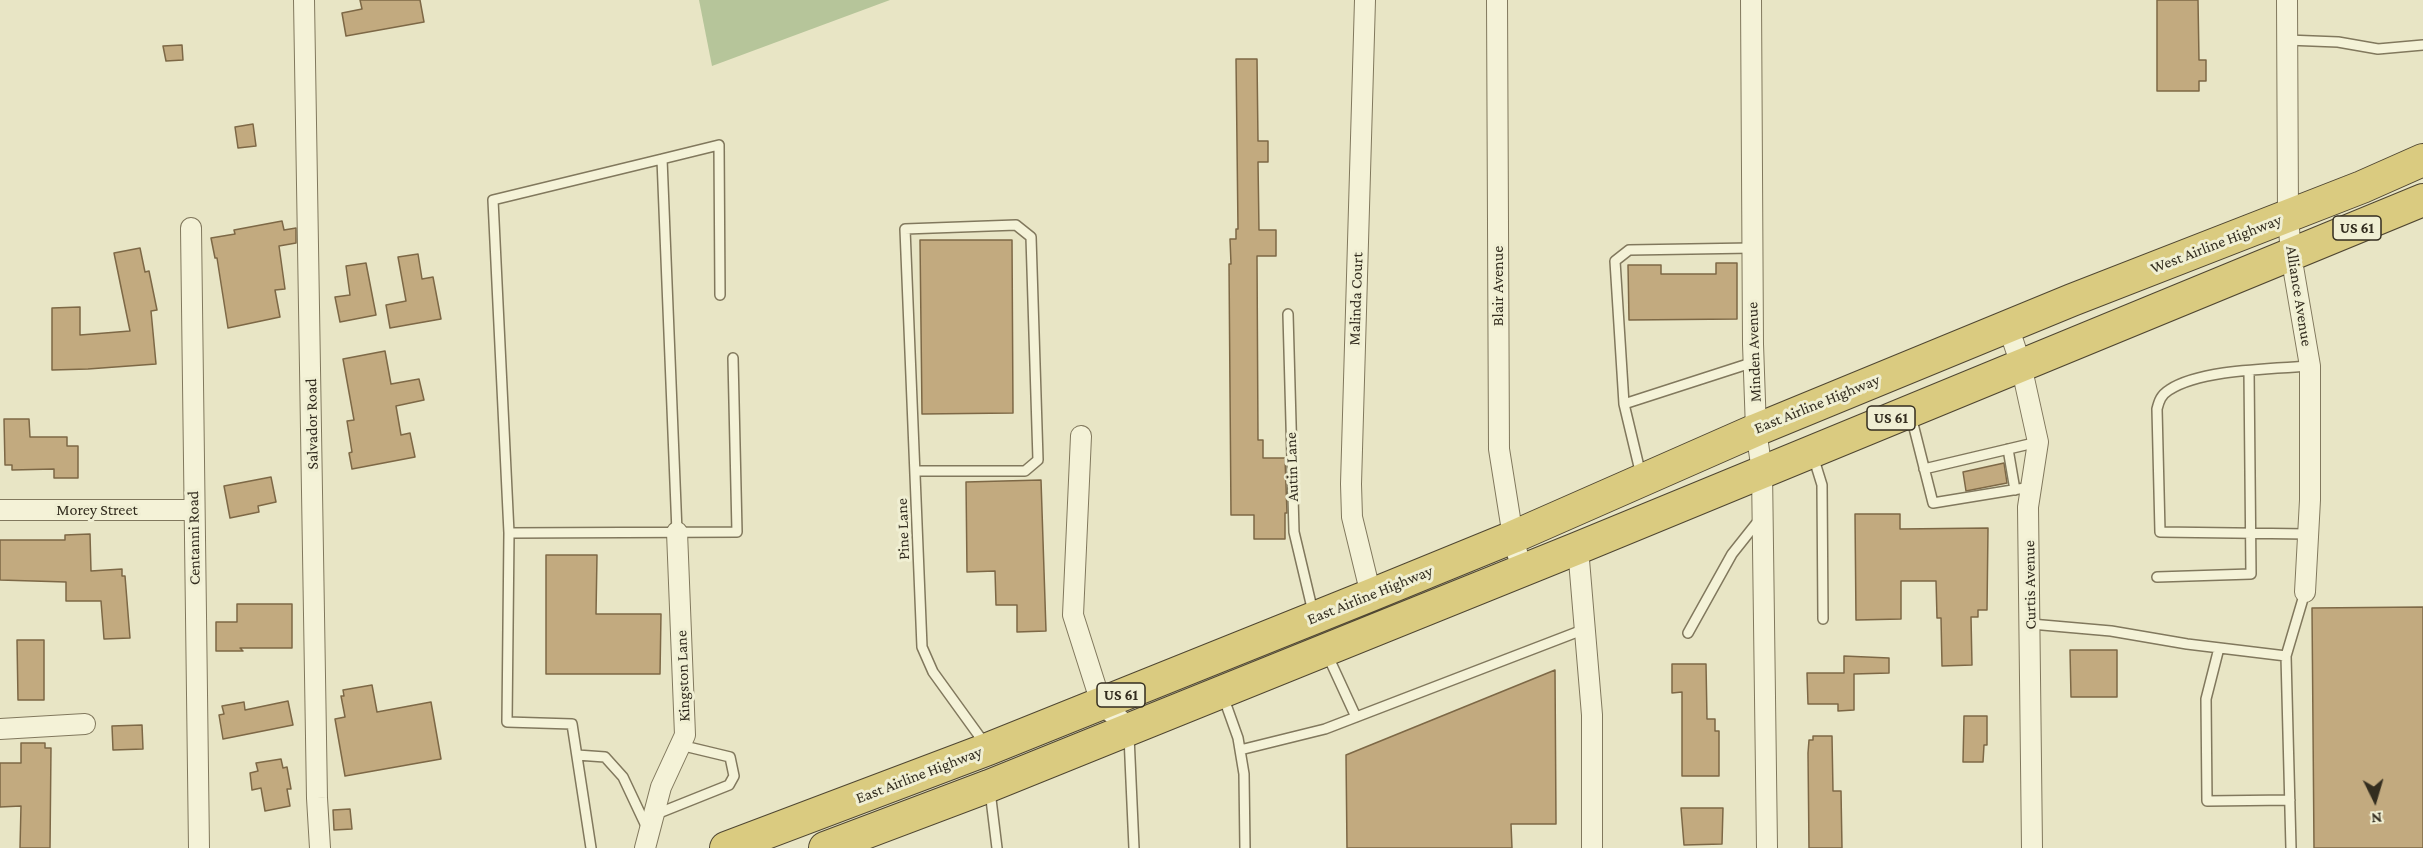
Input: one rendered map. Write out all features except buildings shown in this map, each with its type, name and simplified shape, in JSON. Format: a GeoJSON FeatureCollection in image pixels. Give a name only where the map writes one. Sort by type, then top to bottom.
{"type":"FeatureCollection","features":[{"type":"Feature","properties":{"kind":"highway","name":"West Airline Highway"},"geometry":{"type":"LineString","coordinates":[[2008,326],[2288,216],[2423,160]]}},
{"type":"Feature","properties":{"kind":"highway","name":"US 61"},"geometry":{"type":"LineString","coordinates":[[2021,365],[2423,200]]}},
{"type":"Feature","properties":{"kind":"highway","name":"East Airline Highway"},"geometry":{"type":"LineString","coordinates":[[822,837],[988,748],[1513,537],[1756,430],[2008,326]]}},
{"type":"Feature","properties":{"kind":"highway","name":"East Airline Highway"},"geometry":{"type":"LineString","coordinates":[[726,848],[822,837],[989,786],[1578,548],[2021,365]]}},
{"type":"Feature","properties":{"kind":"street","name":"Salvador Road"},"geometry":{"type":"LineString","coordinates":[[304,0],[317,798],[320,848]]}},
{"type":"Feature","properties":{"kind":"street","name":"Malinda Court"},"geometry":{"type":"LineString","coordinates":[[1365,0],[1351,484],[1352,517],[1371,595]]}},
{"type":"Feature","properties":{"kind":"street","name":"Blair Avenue"},"geometry":{"type":"LineString","coordinates":[[1497,0],[1499,449],[1513,537],[1521,571]]}},
{"type":"Feature","properties":{"kind":"street","name":"Minden Avenue"},"geometry":{"type":"LineString","coordinates":[[1751,0],[1754,362],[1756,430],[1762,471],[1767,848]]}},
{"type":"Feature","properties":{"kind":"street","name":"Alliance Avenue"},"geometry":{"type":"LineString","coordinates":[[2287,0],[2288,216],[2291,255],[2310,366],[2305,592]]}},
{"type":"Feature","properties":{"kind":"street","name":"Centanni Road"},"geometry":{"type":"LineString","coordinates":[[191,228],[199,848]]}},
{"type":"Feature","properties":{"kind":"street","name":"Curtis Avenue"},"geometry":{"type":"LineString","coordinates":[[2008,326],[2021,365],[2038,442],[2023,488],[2028,507],[2031,624],[2032,848]]}},
{"type":"Feature","properties":{"kind":"street"},"geometry":{"type":"LineString","coordinates":[[1081,436],[1072,615],[1101,703],[1129,728]]}},
{"type":"Feature","properties":{"kind":"street","name":"Morey Street"},"geometry":{"type":"LineString","coordinates":[[0,510],[193,510]]}},
{"type":"Feature","properties":{"kind":"street","name":"Kingston Lane"},"geometry":{"type":"LineString","coordinates":[[649,832],[661,787],[685,735],[677,532]]}},
{"type":"Feature","properties":{"kind":"street"},"geometry":{"type":"LineString","coordinates":[[1578,548],[1593,715],[1592,848]]}},
{"type":"Feature","properties":{"kind":"street"},"geometry":{"type":"LineString","coordinates":[[0,729],[85,724]]}},
{"type":"Feature","properties":{"kind":"lane"},"geometry":{"type":"LineString","coordinates":[[2287,40],[2338,42],[2379,49],[2423,45]]}},
{"type":"Feature","properties":{"kind":"lane"},"geometry":{"type":"LineString","coordinates":[[591,848],[572,724],[507,722],[509,533],[493,200],[719,145],[720,295]]}},
{"type":"Feature","properties":{"kind":"lane"},"geometry":{"type":"LineString","coordinates":[[662,159],[677,532]]}},
{"type":"Feature","properties":{"kind":"lane","name":"Pine Lane"},"geometry":{"type":"LineString","coordinates":[[915,471],[1025,471],[1038,460],[1031,237],[1016,225],[905,229],[922,647],[933,672],[988,748]]}},
{"type":"Feature","properties":{"kind":"lane"},"geometry":{"type":"LineString","coordinates":[[1642,480],[1624,404],[1615,261],[1629,250],[1752,248]]}},
{"type":"Feature","properties":{"kind":"lane","name":"Autin Lane"},"geometry":{"type":"LineString","coordinates":[[1288,314],[1294,532],[1314,617]]}},
{"type":"Feature","properties":{"kind":"lane"},"geometry":{"type":"LineString","coordinates":[[509,533],[737,532],[733,358]]}},
{"type":"Feature","properties":{"kind":"lane"},"geometry":{"type":"LineString","coordinates":[[1624,404],[1754,362]]}},
{"type":"Feature","properties":{"kind":"lane"},"geometry":{"type":"LineString","coordinates":[[2308,534],[2160,532],[2157,409],[2160,399],[2179,385],[2215,375],[2310,366]]}},
{"type":"Feature","properties":{"kind":"lane"},"geometry":{"type":"LineString","coordinates":[[2157,577],[2251,574],[2249,371]]}},
{"type":"Feature","properties":{"kind":"lane"},"geometry":{"type":"LineString","coordinates":[[1910,410],[1932,502],[2023,488],[2008,449]]}},
{"type":"Feature","properties":{"kind":"lane"},"geometry":{"type":"LineString","coordinates":[[1924,469],[2038,442]]}},
{"type":"Feature","properties":{"kind":"lane"},"geometry":{"type":"LineString","coordinates":[[1811,451],[1822,485],[1823,619]]}},
{"type":"Feature","properties":{"kind":"lane"},"geometry":{"type":"LineString","coordinates":[[1688,633],[1732,554],[1763,515]]}},
{"type":"Feature","properties":{"kind":"lane"},"geometry":{"type":"LineString","coordinates":[[2291,848],[2286,657],[2305,592]]}},
{"type":"Feature","properties":{"kind":"lane"},"geometry":{"type":"LineString","coordinates":[[2031,624],[2111,631],[2286,657]]}},
{"type":"Feature","properties":{"kind":"lane"},"geometry":{"type":"LineString","coordinates":[[1240,750],[1307,735],[1585,629]]}},
{"type":"Feature","properties":{"kind":"lane"},"geometry":{"type":"LineString","coordinates":[[2219,648],[2206,699],[2207,801],[2290,800]]}},
{"type":"Feature","properties":{"kind":"lane"},"geometry":{"type":"LineString","coordinates":[[1325,649],[1356,717]]}},
{"type":"Feature","properties":{"kind":"lane"},"geometry":{"type":"LineString","coordinates":[[1221,691],[1238,738],[1245,774],[1245,848]]}},
{"type":"Feature","properties":{"kind":"lane"},"geometry":{"type":"LineString","coordinates":[[1129,728],[1134,848]]}},
{"type":"Feature","properties":{"kind":"lane"},"geometry":{"type":"LineString","coordinates":[[577,755],[605,757],[622,777],[649,832],[729,785],[734,776],[730,757],[680,746]]}},
{"type":"Feature","properties":{"kind":"lane"},"geometry":{"type":"LineString","coordinates":[[989,786],[997,848]]}},
{"type":"Feature","properties":{"kind":"green space"},"geometry":{"type":"Polygon","coordinates":[[[699,0],[890,0],[712,66],[699,0]]]}}]}
